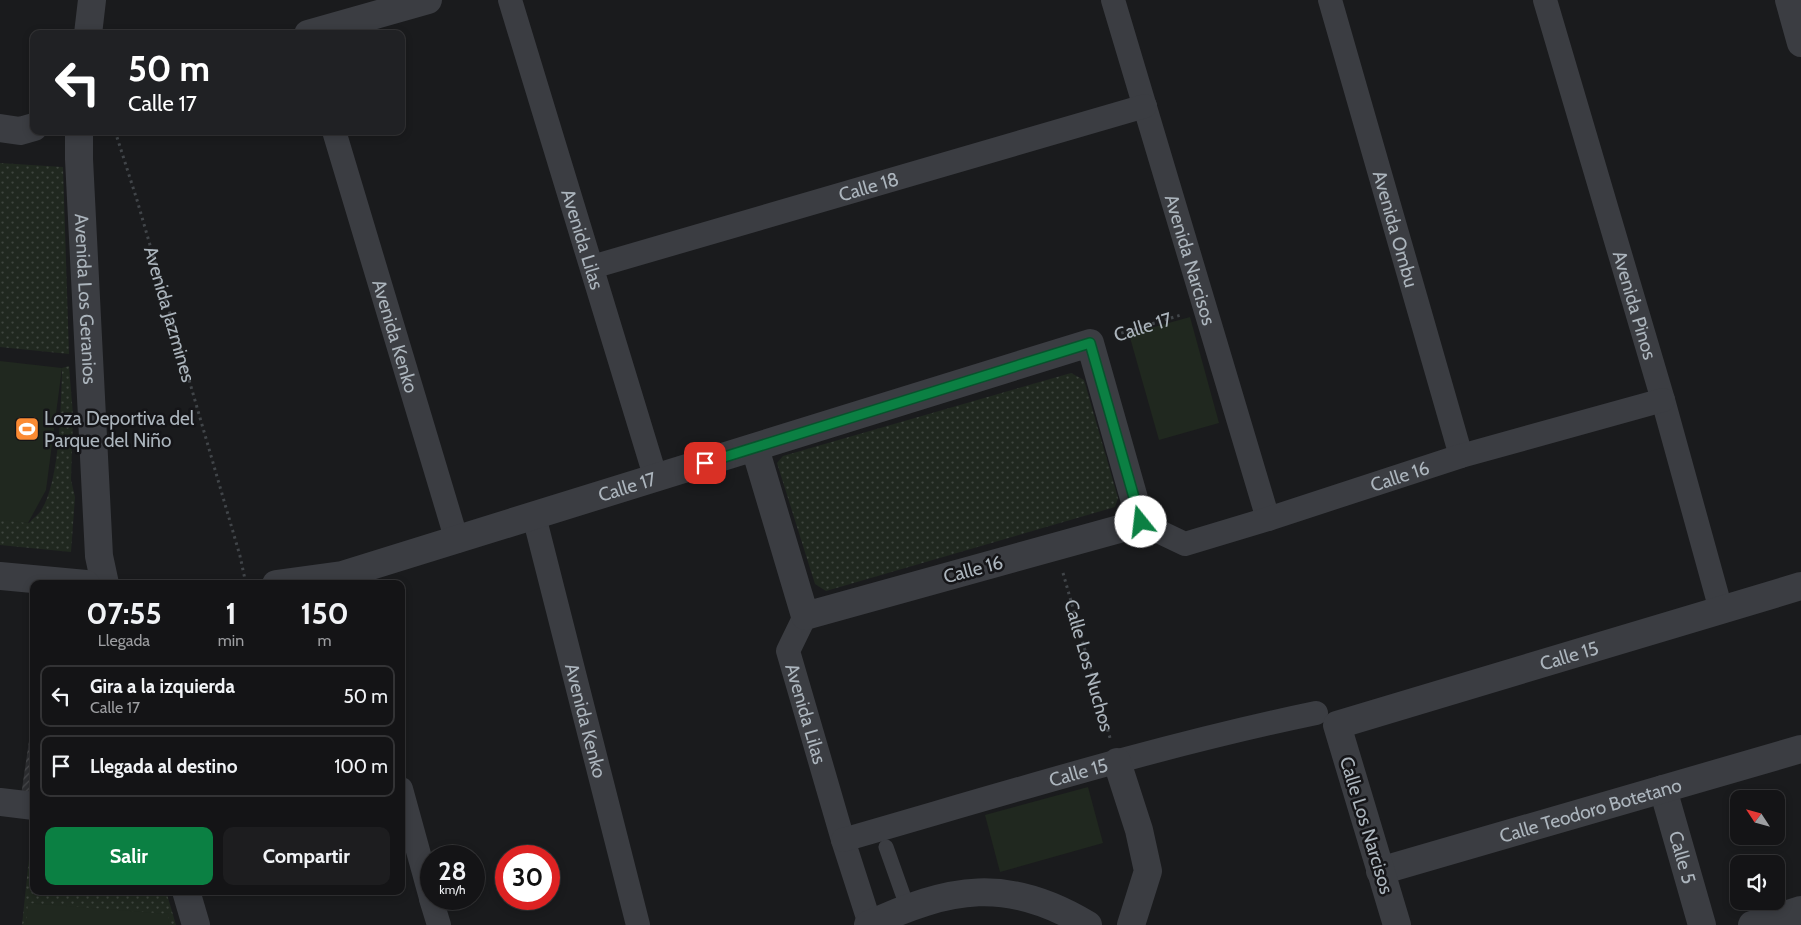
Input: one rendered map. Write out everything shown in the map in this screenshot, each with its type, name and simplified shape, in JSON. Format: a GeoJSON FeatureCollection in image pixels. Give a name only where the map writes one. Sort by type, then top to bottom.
{"type":"FeatureCollection","features":[{"type":"Feature","properties":{"kind":"street"},"geometry":{"type":"LineString","coordinates":[[88,30],[92,0]]}},
{"type":"Feature","properties":{"kind":"street"},"geometry":{"type":"LineString","coordinates":[[322,30],[428,0]]}},
{"type":"Feature","properties":{"kind":"street","name":"Avenida Lilas"},"geometry":{"type":"LineString","coordinates":[[510,0],[656,478]]}},
{"type":"Feature","properties":{"kind":"street","name":"Avenida Narcisos"},"geometry":{"type":"LineString","coordinates":[[1113,0],[1268,519]]}},
{"type":"Feature","properties":{"kind":"street","name":"Avenida Ombu"},"geometry":{"type":"LineString","coordinates":[[1330,0],[1461,456]]}},
{"type":"Feature","properties":{"kind":"street","name":"Avenida Pinos"},"geometry":{"type":"LineString","coordinates":[[1545,0],[1663,400],[1721,610]]}},
{"type":"Feature","properties":{"kind":"street"},"geometry":{"type":"LineString","coordinates":[[1789,0],[1801,43]]}},
{"type":"Feature","properties":{"kind":"street","name":"Calle 18"},"geometry":{"type":"LineString","coordinates":[[592,267],[1145,106]]}},
{"type":"Feature","properties":{"kind":"street"},"geometry":{"type":"LineString","coordinates":[[0,128],[20,131],[30,128]]}},
{"type":"Feature","properties":{"kind":"street","name":"Avenida Los Geranios"},"geometry":{"type":"LineString","coordinates":[[79,135],[99,556],[103,580]]}},
{"type":"Feature","properties":{"kind":"street","name":"Avenida Kenko"},"geometry":{"type":"LineString","coordinates":[[335,135],[457,540]]}},
{"type":"Feature","properties":{"kind":"street"},"geometry":{"type":"LineString","coordinates":[[1090,343],[1141,522]]}},
{"type":"Feature","properties":{"kind":"street","name":"Calle 17"},"geometry":{"type":"LineString","coordinates":[[330,580],[344,579],[457,540],[1090,343]]}},
{"type":"Feature","properties":{"kind":"street","name":"Calle 16"},"geometry":{"type":"LineString","coordinates":[[805,616],[1141,522],[1185,544],[1461,456],[1663,400]]}},
{"type":"Feature","properties":{"kind":"street"},"geometry":{"type":"LineString","coordinates":[[755,448],[805,616]]}},
{"type":"Feature","properties":{"kind":"street","name":"Avenida Kenko"},"geometry":{"type":"LineString","coordinates":[[534,516],[638,925]]}},
{"type":"Feature","properties":{"kind":"street"},"geometry":{"type":"LineString","coordinates":[[0,576],[43,580]]}},
{"type":"Feature","properties":{"kind":"street","name":"Calle 15"},"geometry":{"type":"LineString","coordinates":[[843,840],[1116,762],[1264,724],[1327,719],[1801,586]]}},
{"type":"Feature","properties":{"kind":"street","name":"Avenida Lilas"},"geometry":{"type":"LineString","coordinates":[[805,616],[788,651],[869,924]]}},
{"type":"Feature","properties":{"kind":"street","name":"Calle Los Narcisos"},"geometry":{"type":"LineString","coordinates":[[1327,719],[1380,871],[1396,925]]}},
{"type":"Feature","properties":{"kind":"street","name":"Calle Teodoro Botetano"},"geometry":{"type":"LineString","coordinates":[[1380,871],[1801,750]]}},
{"type":"Feature","properties":{"kind":"street"},"geometry":{"type":"LineString","coordinates":[[1116,762],[1139,830],[1148,871],[1131,925]]}},
{"type":"Feature","properties":{"kind":"street","name":"Calle 5"},"geometry":{"type":"LineString","coordinates":[[1663,789],[1702,925]]}},
{"type":"Feature","properties":{"kind":"street"},"geometry":{"type":"LineString","coordinates":[[0,802],[30,806]]}},
{"type":"Feature","properties":{"kind":"street"},"geometry":{"type":"LineString","coordinates":[[405,804],[420,858]]}},
{"type":"Feature","properties":{"kind":"street"},"geometry":{"type":"LineString","coordinates":[[869,924],[942,896],[972,892],[1025,896],[1047,903],[1088,925]]}},
{"type":"Feature","properties":{"kind":"street"},"geometry":{"type":"LineString","coordinates":[[187,895],[196,925]]}},
{"type":"Feature","properties":{"kind":"street"},"geometry":{"type":"LineString","coordinates":[[435,910],[439,925]]}},
{"type":"Feature","properties":{"kind":"street"},"geometry":{"type":"LineString","coordinates":[[1752,925],[1801,910]]}},
{"type":"Feature","properties":{"kind":"lane"},"geometry":{"type":"LineString","coordinates":[[886,847],[908,909]]}},
{"type":"Feature","properties":{"kind":"path","name":"Avenida Jazmines"},"geometry":{"type":"LineString","coordinates":[[116,135],[138,200],[232,528],[245,580]]}},
{"type":"Feature","properties":{"kind":"path","name":"Calle 17"},"geometry":{"type":"LineString","coordinates":[[1090,343],[1205,307]]}},
{"type":"Feature","properties":{"kind":"path","name":"Calle Los Nuchos"},"geometry":{"type":"LineString","coordinates":[[1055,546],[1116,762]]}},
{"type":"Feature","properties":{"kind":"shaded area"},"geometry":{"type":"Polygon","coordinates":[[[0,163],[63,167],[69,354],[0,347],[0,163]]]}},
{"type":"Feature","properties":{"kind":"shaded area"},"geometry":{"type":"Polygon","coordinates":[[[1190,317],[1219,423],[1159,440],[1129,334],[1190,317]]]}},
{"type":"Feature","properties":{"kind":"shaded area","name":"Loza Deportiva del Parque del Niño"},"geometry":{"type":"Polygon","coordinates":[[[0,361],[62,368],[46,490],[28,523],[0,520],[0,361]]]}},
{"type":"Feature","properties":{"kind":"shaded area"},"geometry":{"type":"Polygon","coordinates":[[[69,366],[73,415],[71,480],[75,497],[71,552],[0,545],[0,519],[29,523],[40,512],[47,499],[52,483],[58,443],[62,368],[69,366]]]}},
{"type":"Feature","properties":{"kind":"shaded area"},"geometry":{"type":"Polygon","coordinates":[[[1071,373],[1084,380],[1118,498],[1115,507],[826,591],[815,584],[777,463],[783,456],[1071,373]]]}},
{"type":"Feature","properties":{"kind":"shaded area"},"geometry":{"type":"Polygon","coordinates":[[[1088,787],[1103,843],[1000,872],[985,815],[1088,787]]]}},
{"type":"Feature","properties":{"kind":"shaded area"},"geometry":{"type":"Polygon","coordinates":[[[30,849],[30,895],[167,895],[176,925],[22,925],[30,849]]]}},
{"type":"Feature","properties":{"kind":"shaded area"},"geometry":{"type":"Polygon","coordinates":[[[28,903],[169,914],[168,925],[26,925],[28,903]]]}},
{"type":"Feature","properties":{"kind":"building"},"geometry":{"type":"Polygon","coordinates":[[[30,734],[30,796],[21,796],[30,734]]]}},
{"type":"Feature","properties":{"kind":"place","name":"Loza Deportiva del Parque del Niño"},"geometry":{"type":"Point","coordinates":[27,429]}},
{"type":"Feature","properties":{"kind":"route"},"geometry":{"type":"LineString","coordinates":[[705,463],[1090,343],[1141,522]]}}]}
